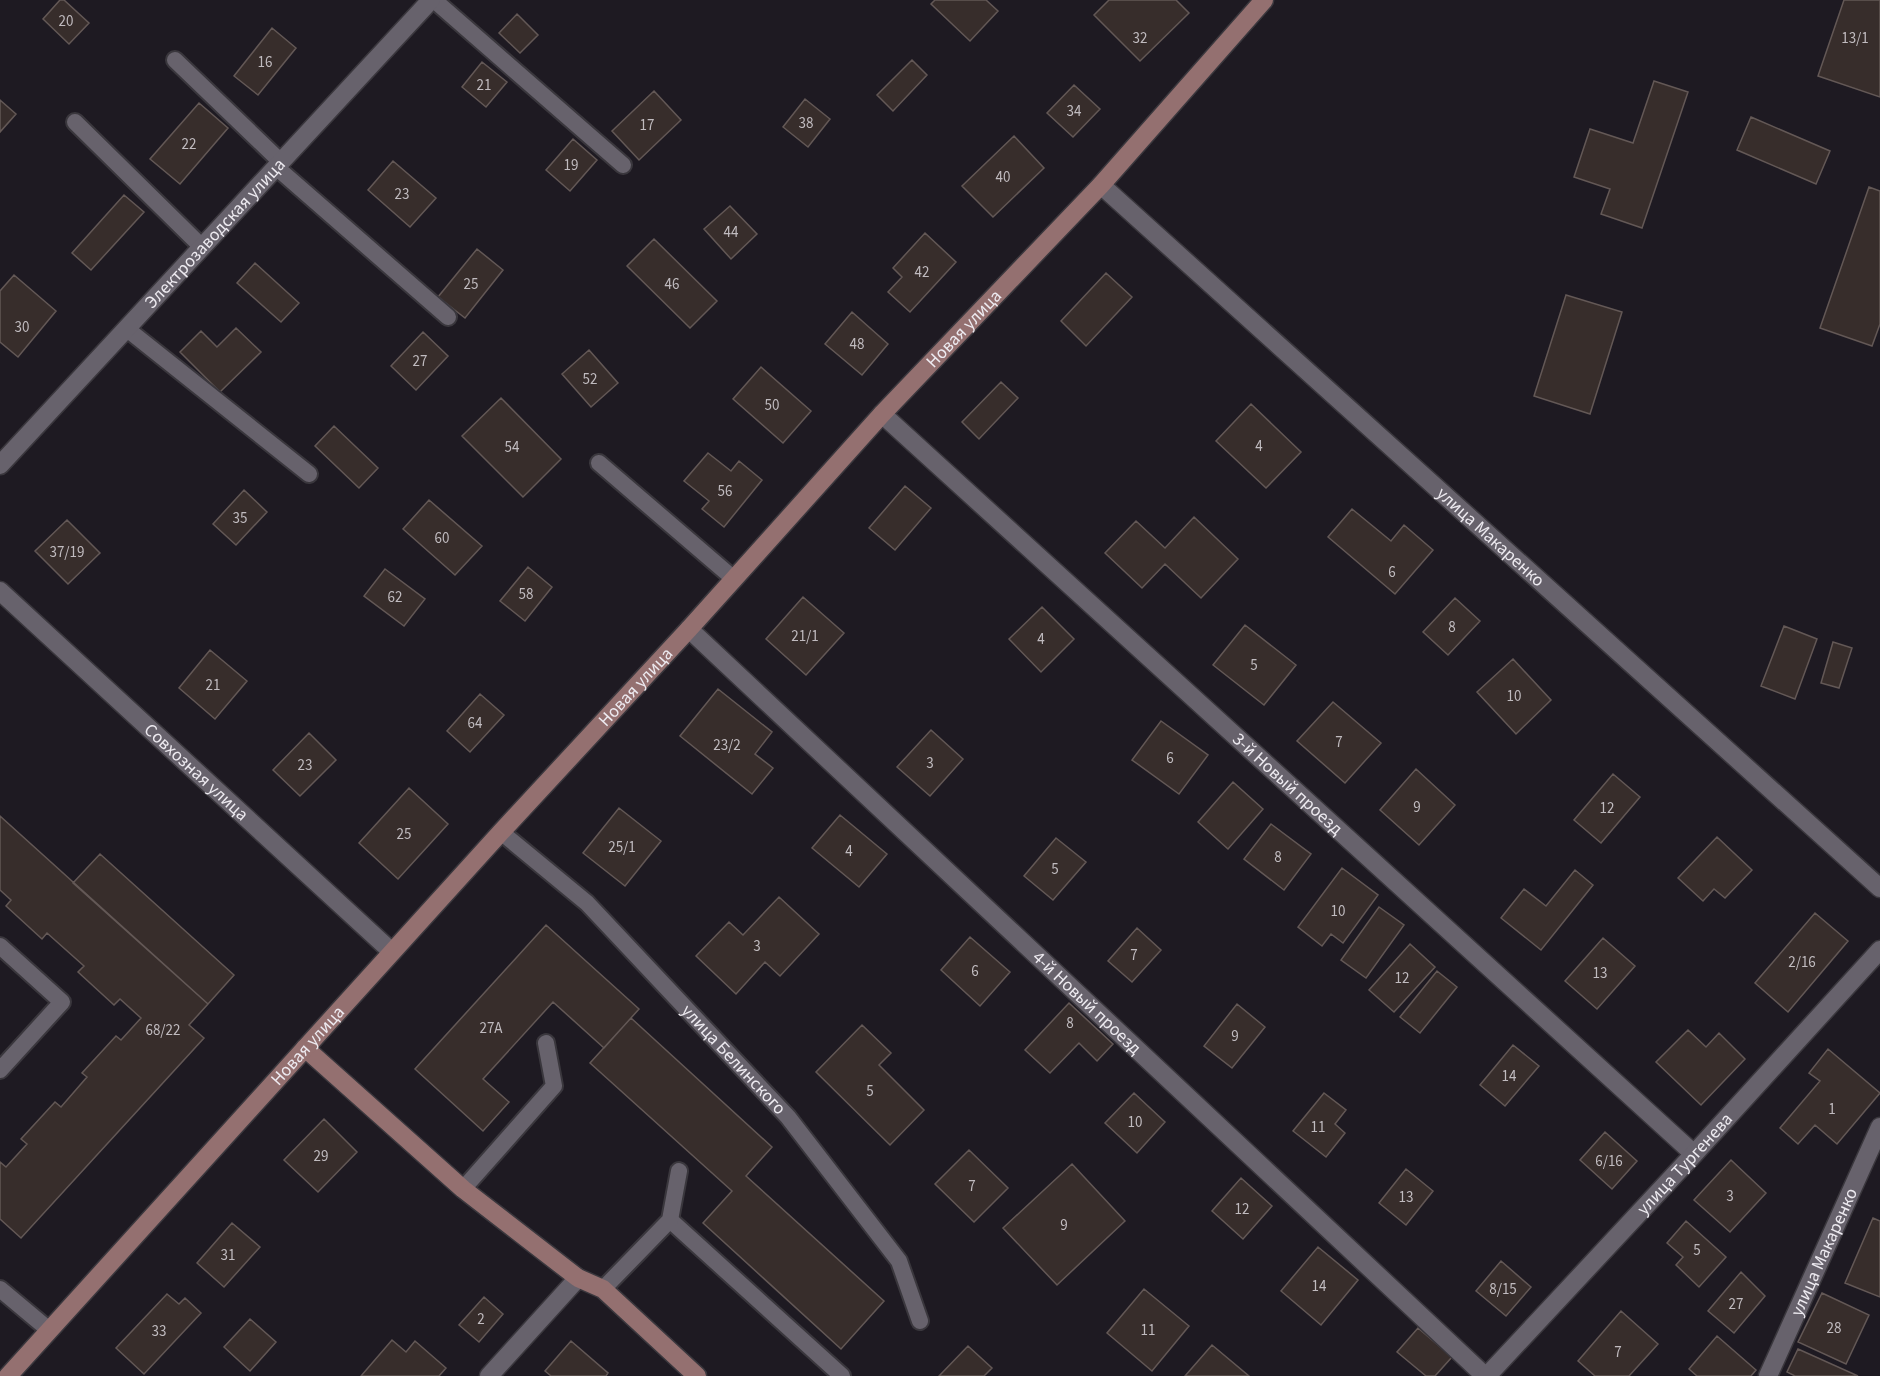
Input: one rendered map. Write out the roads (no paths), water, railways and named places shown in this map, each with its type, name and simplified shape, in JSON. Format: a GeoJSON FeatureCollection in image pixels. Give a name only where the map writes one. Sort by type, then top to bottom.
{"type":"FeatureCollection","features":[{"type":"Feature","properties":{"kind":"street","name":"Электрозаводская улица"},"geometry":{"type":"LineString","coordinates":[[0,465],[433,0]]}},
{"type":"Feature","properties":{"kind":"street","name":"Новая улица"},"geometry":{"type":"LineString","coordinates":[[8,1376],[882,414],[1101,185],[1264,0]]}},
{"type":"Feature","properties":{"kind":"street","name":"улица Макаренко"},"geometry":{"type":"LineString","coordinates":[[1101,185],[1880,888]]}},
{"type":"Feature","properties":{"kind":"street","name":"3-й Новый проезд"},"geometry":{"type":"LineString","coordinates":[[882,414],[1694,1154]]}},
{"type":"Feature","properties":{"kind":"street","name":"Совхозная улица"},"geometry":{"type":"LineString","coordinates":[[0,591],[392,952]]}},
{"type":"Feature","properties":{"kind":"street","name":"4-й Новый проезд"},"geometry":{"type":"LineString","coordinates":[[689,629],[1486,1376]]}},
{"type":"Feature","properties":{"kind":"street","name":"улица Тургенева"},"geometry":{"type":"LineString","coordinates":[[1486,1376],[1694,1154],[1880,950]]}},
{"type":"Feature","properties":{"kind":"street"},"geometry":{"type":"LineString","coordinates":[[304,1048],[463,1189],[578,1278],[603,1289],[697,1376]]}},
{"type":"Feature","properties":{"kind":"street","name":"улица Макаренко"},"geometry":{"type":"LineString","coordinates":[[1768,1376],[1880,1127]]}},
{"type":"Feature","properties":{"kind":"street"},"geometry":{"type":"LineString","coordinates":[[489,1376],[578,1278]]}},
{"type":"Feature","properties":{"kind":"lane"},"geometry":{"type":"LineString","coordinates":[[433,0],[623,165]]}},
{"type":"Feature","properties":{"kind":"lane"},"geometry":{"type":"LineString","coordinates":[[176,60],[279,164],[448,317]]}},
{"type":"Feature","properties":{"kind":"lane"},"geometry":{"type":"LineString","coordinates":[[75,122],[202,247]]}},
{"type":"Feature","properties":{"kind":"lane"},"geometry":{"type":"LineString","coordinates":[[126,329],[309,474]]}},
{"type":"Feature","properties":{"kind":"lane"},"geometry":{"type":"LineString","coordinates":[[599,463],[734,579]]}},
{"type":"Feature","properties":{"kind":"lane","name":"улица Белинского"},"geometry":{"type":"LineString","coordinates":[[501,832],[587,903],[788,1117],[899,1261],[920,1321]]}},
{"type":"Feature","properties":{"kind":"lane"},"geometry":{"type":"LineString","coordinates":[[0,946],[62,1002],[0,1070]]}},
{"type":"Feature","properties":{"kind":"lane"},"geometry":{"type":"LineString","coordinates":[[463,1189],[554,1086],[546,1043]]}},
{"type":"Feature","properties":{"kind":"lane"},"geometry":{"type":"LineString","coordinates":[[603,1289],[670,1220],[679,1171]]}},
{"type":"Feature","properties":{"kind":"lane"},"geometry":{"type":"LineString","coordinates":[[670,1220],[843,1376]]}},
{"type":"Feature","properties":{"kind":"lane"},"geometry":{"type":"LineString","coordinates":[[0,1289],[49,1330]]}}]}
